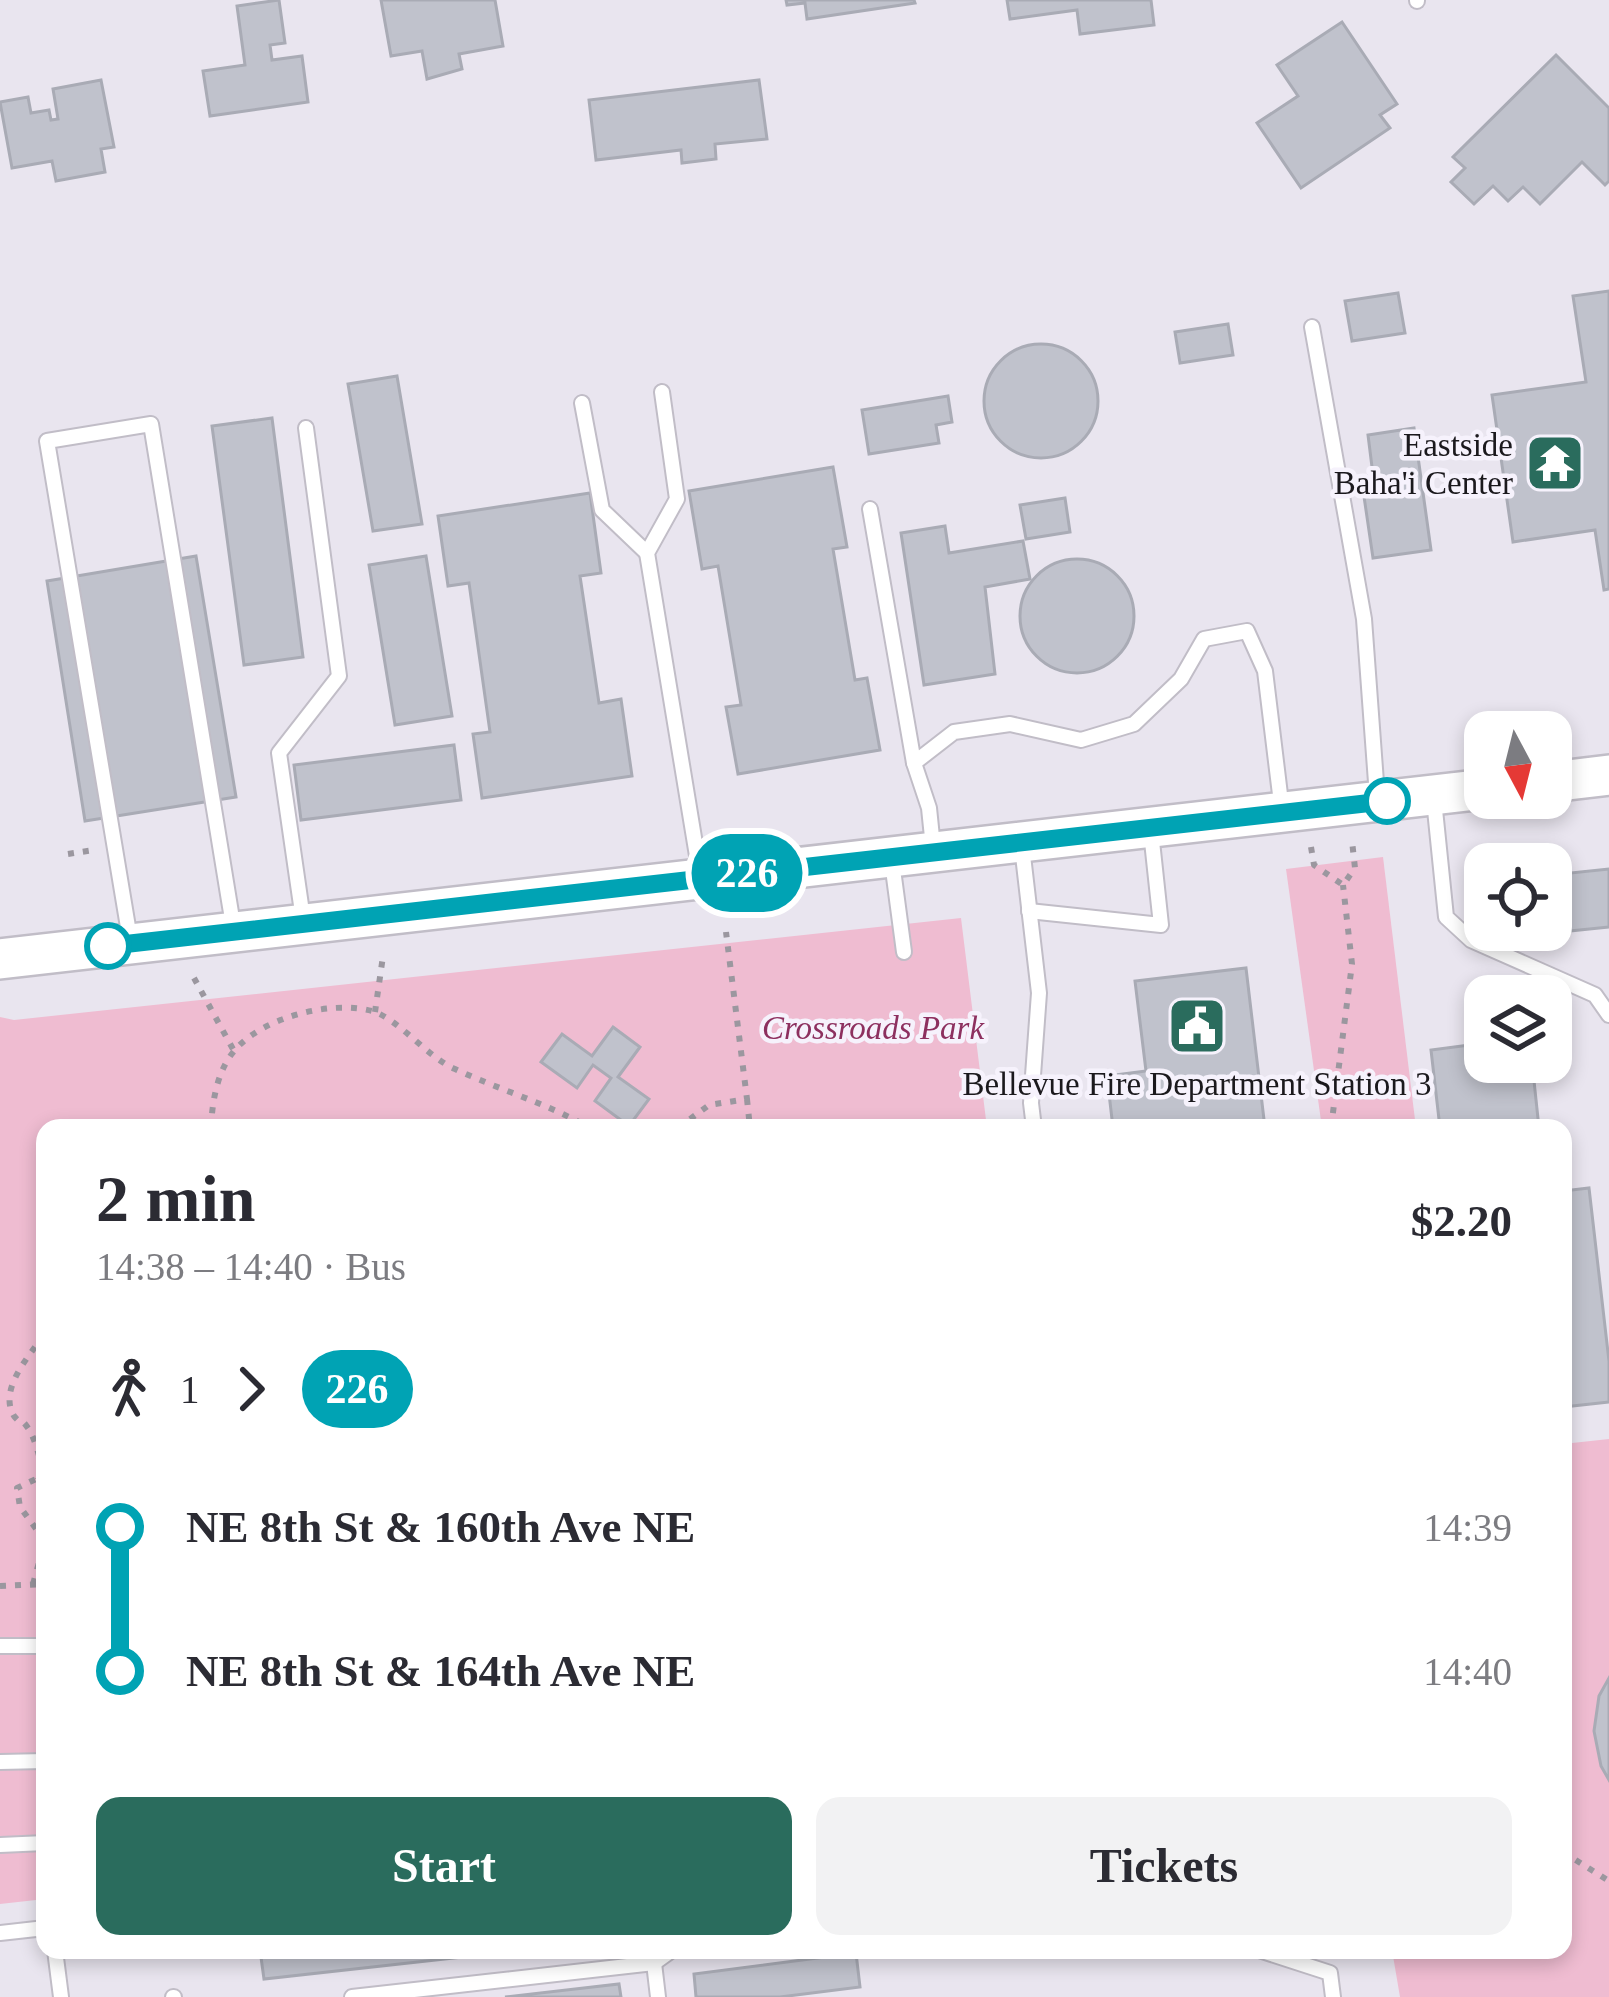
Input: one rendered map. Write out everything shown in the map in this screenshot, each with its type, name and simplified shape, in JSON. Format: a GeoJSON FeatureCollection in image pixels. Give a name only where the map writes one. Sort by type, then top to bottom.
{"type":"FeatureCollection","features":[{"type":"Feature","properties":{"kind":"main road"},"geometry":{"type":"LineString","coordinates":[[1572,779],[1609,775]]}},
{"type":"Feature","properties":{"kind":"main road"},"geometry":{"type":"LineString","coordinates":[[0,958],[1464,791]]}},
{"type":"Feature","properties":{"kind":"lane"},"geometry":{"type":"LineString","coordinates":[[1312,327],[1364,619],[1378,801]]}},
{"type":"Feature","properties":{"kind":"lane"},"geometry":{"type":"LineString","coordinates":[[647,553],[677,500],[662,392]]}},
{"type":"Feature","properties":{"kind":"lane"},"geometry":{"type":"LineString","coordinates":[[582,403],[602,510],[647,553],[700,879]]}},
{"type":"Feature","properties":{"kind":"lane"},"geometry":{"type":"LineString","coordinates":[[130,944],[47,441],[151,424],[234,932]]}},
{"type":"Feature","properties":{"kind":"lane"},"geometry":{"type":"LineString","coordinates":[[303,924],[279,753],[339,676],[306,428]]}},
{"type":"Feature","properties":{"kind":"lane"},"geometry":{"type":"LineString","coordinates":[[870,509],[934,852]]}},
{"type":"Feature","properties":{"kind":"lane"},"geometry":{"type":"LineString","coordinates":[[914,763],[954,732],[1010,724],[1082,740],[1134,724],[1180,679],[1204,639],[1247,631],[1265,671],[1282,812]]}},
{"type":"Feature","properties":{"kind":"lane"},"geometry":{"type":"LineString","coordinates":[[1433,795],[1446,917],[1471,940],[1595,995],[1609,1015]]}},
{"type":"Feature","properties":{"kind":"lane"},"geometry":{"type":"LineString","coordinates":[[1029,911],[1161,925],[1150,827]]}},
{"type":"Feature","properties":{"kind":"lane"},"geometry":{"type":"LineString","coordinates":[[1022,842],[1039,992],[1033,1119]]}},
{"type":"Feature","properties":{"kind":"lane"},"geometry":{"type":"LineString","coordinates":[[891,857],[904,952]]}},
{"type":"Feature","properties":{"kind":"lane"},"geometry":{"type":"LineString","coordinates":[[0,1646],[36,1646]]}},
{"type":"Feature","properties":{"kind":"lane"},"geometry":{"type":"LineString","coordinates":[[0,1762],[36,1761]]}},
{"type":"Feature","properties":{"kind":"lane"},"geometry":{"type":"LineString","coordinates":[[0,1845],[36,1843]]}},
{"type":"Feature","properties":{"kind":"lane"},"geometry":{"type":"LineString","coordinates":[[0,1933],[36,1929]]}},
{"type":"Feature","properties":{"kind":"lane"},"geometry":{"type":"LineString","coordinates":[[56,1959],[61,1997]]}},
{"type":"Feature","properties":{"kind":"lane"},"geometry":{"type":"LineString","coordinates":[[352,1997],[660,1959]]}},
{"type":"Feature","properties":{"kind":"lane"},"geometry":{"type":"LineString","coordinates":[[1287,1959],[1330,1973],[1333,1997]]}},
{"type":"Feature","properties":{"kind":"lane"},"geometry":{"type":"LineString","coordinates":[[654,1963],[658,1997]]}},
{"type":"Feature","properties":{"kind":"path"},"geometry":{"type":"LineString","coordinates":[[1332,1119],[1352,964],[1343,885],[1354,868],[1352,840]]}},
{"type":"Feature","properties":{"kind":"path"},"geometry":{"type":"LineString","coordinates":[[1311,844],[1314,865],[1343,885]]}},
{"type":"Feature","properties":{"kind":"path"},"geometry":{"type":"LineString","coordinates":[[68,854],[98,849]]}},
{"type":"Feature","properties":{"kind":"path"},"geometry":{"type":"LineString","coordinates":[[726,932],[749,1119]]}},
{"type":"Feature","properties":{"kind":"path"},"geometry":{"type":"LineString","coordinates":[[375,1012],[382,956]]}},
{"type":"Feature","properties":{"kind":"path"},"geometry":{"type":"LineString","coordinates":[[194,979],[233,1051]]}},
{"type":"Feature","properties":{"kind":"path"},"geometry":{"type":"LineString","coordinates":[[211,1119],[212,1098],[233,1051],[266,1027],[326,1007],[375,1012],[448,1066],[547,1103],[575,1119]]}},
{"type":"Feature","properties":{"kind":"path"},"geometry":{"type":"LineString","coordinates":[[690,1119],[709,1105],[747,1099]]}},
{"type":"Feature","properties":{"kind":"path"},"geometry":{"type":"LineString","coordinates":[[34,1347],[9,1387],[8,1403],[14,1416],[27,1426],[36,1450]]}},
{"type":"Feature","properties":{"kind":"path"},"geometry":{"type":"LineString","coordinates":[[36,1479],[17,1488],[20,1507],[36,1529]]}},
{"type":"Feature","properties":{"kind":"path"},"geometry":{"type":"LineString","coordinates":[[0,1586],[33,1584],[36,1573]]}},
{"type":"Feature","properties":{"kind":"path"},"geometry":{"type":"LineString","coordinates":[[1572,1858],[1609,1881]]}},
{"type":"Feature","properties":{"kind":"green space"},"geometry":{"type":"Polygon","coordinates":[[[1383,857],[1415,1119],[1321,1119],[1286,869],[1383,857]]]}},
{"type":"Feature","properties":{"kind":"green space","name":"Crossroads Park"},"geometry":{"type":"Polygon","coordinates":[[[961,918],[986,1119],[36,1119],[36,1900],[0,1904],[0,1017],[14,1020],[961,918]]]}},
{"type":"Feature","properties":{"kind":"green space"},"geometry":{"type":"Polygon","coordinates":[[[1609,1439],[1609,1997],[1400,1997],[1394,1959],[1572,1959],[1572,1443],[1609,1439]]]}},
{"type":"Feature","properties":{"kind":"building"},"geometry":{"type":"Polygon","coordinates":[[[279,0],[285,43],[270,45],[272,60],[302,56],[308,102],[210,116],[203,71],[245,65],[237,6],[279,0]]]}},
{"type":"Feature","properties":{"kind":"building"},"geometry":{"type":"Polygon","coordinates":[[[381,0],[495,0],[503,46],[459,54],[462,69],[427,79],[422,51],[391,56],[381,0]]]}},
{"type":"Feature","properties":{"kind":"building"},"geometry":{"type":"Polygon","coordinates":[[[786,0],[915,3],[807,19],[805,3],[787,5],[786,0]]]}},
{"type":"Feature","properties":{"kind":"building"},"geometry":{"type":"Polygon","coordinates":[[[1007,0],[1151,0],[1154,25],[1080,34],[1077,10],[1010,19],[1007,0]]]}},
{"type":"Feature","properties":{"kind":"building"},"geometry":{"type":"Polygon","coordinates":[[[1342,22],[1397,104],[1380,115],[1390,128],[1301,188],[1257,123],[1298,96],[1277,65],[1342,22]]]}},
{"type":"Feature","properties":{"kind":"building"},"geometry":{"type":"Polygon","coordinates":[[[1556,55],[1609,108],[1609,181],[1605,185],[1582,162],[1540,204],[1523,187],[1508,201],[1493,186],[1474,204],[1451,182],[1465,168],[1453,157],[1556,55]]]}},
{"type":"Feature","properties":{"kind":"building"},"geometry":{"type":"Polygon","coordinates":[[[101,80],[114,147],[101,149],[105,172],[56,181],[52,161],[12,168],[0,102],[28,97],[31,113],[49,110],[51,120],[58,119],[53,89],[101,80]]]}},
{"type":"Feature","properties":{"kind":"building"},"geometry":{"type":"Polygon","coordinates":[[[759,80],[767,139],[715,144],[716,159],[682,163],[681,150],[596,160],[589,100],[759,80]]]}},
{"type":"Feature","properties":{"kind":"building","name":"Eastside Baha'i Center"},"geometry":{"type":"Polygon","coordinates":[[[1609,291],[1609,589],[1604,590],[1595,530],[1513,542],[1492,395],[1586,382],[1573,296],[1609,291]]]}},
{"type":"Feature","properties":{"kind":"building"},"geometry":{"type":"Polygon","coordinates":[[[1398,293],[1405,333],[1352,341],[1345,301],[1398,293]]]}},
{"type":"Feature","properties":{"kind":"building"},"geometry":{"type":"Polygon","coordinates":[[[1228,324],[1233,355],[1180,363],[1175,332],[1228,324]]]}},
{"type":"Feature","properties":{"kind":"building"},"geometry":{"type":"Polygon","coordinates":[[[1041,344],[1063,348],[1082,360],[1094,379],[1098,401],[1094,423],[1082,442],[1063,454],[1041,458],[1019,454],[1000,442],[988,423],[984,401],[988,379],[1000,360],[1019,348],[1041,344]]]}},
{"type":"Feature","properties":{"kind":"building"},"geometry":{"type":"Polygon","coordinates":[[[397,376],[422,524],[373,531],[348,384],[397,376]]]}},
{"type":"Feature","properties":{"kind":"building"},"geometry":{"type":"Polygon","coordinates":[[[948,396],[952,422],[936,425],[939,443],[869,454],[862,410],[948,396]]]}},
{"type":"Feature","properties":{"kind":"building"},"geometry":{"type":"Polygon","coordinates":[[[272,418],[303,657],[244,665],[212,426],[272,418]]]}},
{"type":"Feature","properties":{"kind":"building"},"geometry":{"type":"Polygon","coordinates":[[[1414,428],[1431,550],[1373,558],[1361,476],[1373,475],[1368,435],[1414,428]]]}},
{"type":"Feature","properties":{"kind":"building"},"geometry":{"type":"Polygon","coordinates":[[[833,467],[847,547],[833,549],[855,680],[867,678],[880,750],[738,774],[726,707],[741,705],[718,566],[702,569],[689,491],[833,467]]]}},
{"type":"Feature","properties":{"kind":"building"},"geometry":{"type":"Polygon","coordinates":[[[590,493],[601,573],[580,576],[599,703],[621,699],[632,776],[482,798],[473,734],[490,732],[469,583],[448,586],[438,516],[590,493]]]}},
{"type":"Feature","properties":{"kind":"building"},"geometry":{"type":"Polygon","coordinates":[[[1065,498],[1070,532],[1026,539],[1020,505],[1065,498]]]}},
{"type":"Feature","properties":{"kind":"building"},"geometry":{"type":"Polygon","coordinates":[[[945,526],[949,553],[1023,541],[1030,579],[985,587],[995,674],[924,685],[901,533],[945,526]]]}},
{"type":"Feature","properties":{"kind":"building"},"geometry":{"type":"Polygon","coordinates":[[[196,556],[236,797],[85,821],[47,581],[196,556]]]}},
{"type":"Feature","properties":{"kind":"building"},"geometry":{"type":"Polygon","coordinates":[[[426,556],[452,716],[395,725],[369,565],[426,556]]]}},
{"type":"Feature","properties":{"kind":"building"},"geometry":{"type":"Polygon","coordinates":[[[1077,559],[1099,563],[1118,575],[1130,594],[1134,616],[1130,638],[1118,657],[1099,669],[1077,673],[1055,669],[1036,657],[1024,638],[1020,616],[1024,594],[1036,575],[1055,563],[1077,559]]]}},
{"type":"Feature","properties":{"kind":"building"},"geometry":{"type":"Polygon","coordinates":[[[454,745],[461,800],[301,820],[294,765],[454,745]]]}},
{"type":"Feature","properties":{"kind":"building"},"geometry":{"type":"Polygon","coordinates":[[[1609,869],[1609,927],[1572,931],[1572,873],[1609,869]]]}},
{"type":"Feature","properties":{"kind":"building","name":"Bellevue Fire Department Station 3"},"geometry":{"type":"Polygon","coordinates":[[[1246,968],[1264,1119],[1112,1119],[1107,1076],[1146,1071],[1135,981],[1246,968]]]}},
{"type":"Feature","properties":{"kind":"building"},"geometry":{"type":"Polygon","coordinates":[[[613,1027],[640,1047],[618,1077],[649,1099],[634,1119],[619,1119],[595,1101],[611,1078],[593,1065],[577,1088],[541,1062],[562,1034],[592,1056],[613,1027]]]}},
{"type":"Feature","properties":{"kind":"building"},"geometry":{"type":"Polygon","coordinates":[[[1464,1046],[1464,1083],[1534,1083],[1538,1119],[1439,1119],[1431,1050],[1464,1046]]]}},
{"type":"Feature","properties":{"kind":"building"},"geometry":{"type":"Polygon","coordinates":[[[1589,1188],[1609,1361],[1609,1402],[1572,1406],[1572,1190],[1589,1188]]]}},
{"type":"Feature","properties":{"kind":"building"},"geometry":{"type":"Polygon","coordinates":[[[1609,1678],[1609,1780],[1594,1731],[1599,1696],[1609,1678]]]}},
{"type":"Feature","properties":{"kind":"building"},"geometry":{"type":"Polygon","coordinates":[[[261,1959],[444,1959],[264,1979],[261,1959]]]}},
{"type":"Feature","properties":{"kind":"building"},"geometry":{"type":"Polygon","coordinates":[[[810,1959],[857,1959],[860,1987],[780,1997],[696,1997],[694,1974],[810,1959]]]}},
{"type":"Feature","properties":{"kind":"building"},"geometry":{"type":"Polygon","coordinates":[[[619,1984],[621,1997],[505,1997],[619,1984]]]}},
{"type":"Feature","properties":{"kind":"bus line","name":"226"},"geometry":{"type":"LineString","coordinates":[[108,946],[1387,801]]}},
{"type":"Feature","properties":{"kind":"place","name":"Eastside Baha'i Center"},"geometry":{"type":"Point","coordinates":[1555,463]}},
{"type":"Feature","properties":{"kind":"place","name":"Bellevue Fire Department Station 3"},"geometry":{"type":"Point","coordinates":[1197,1026]}}]}
